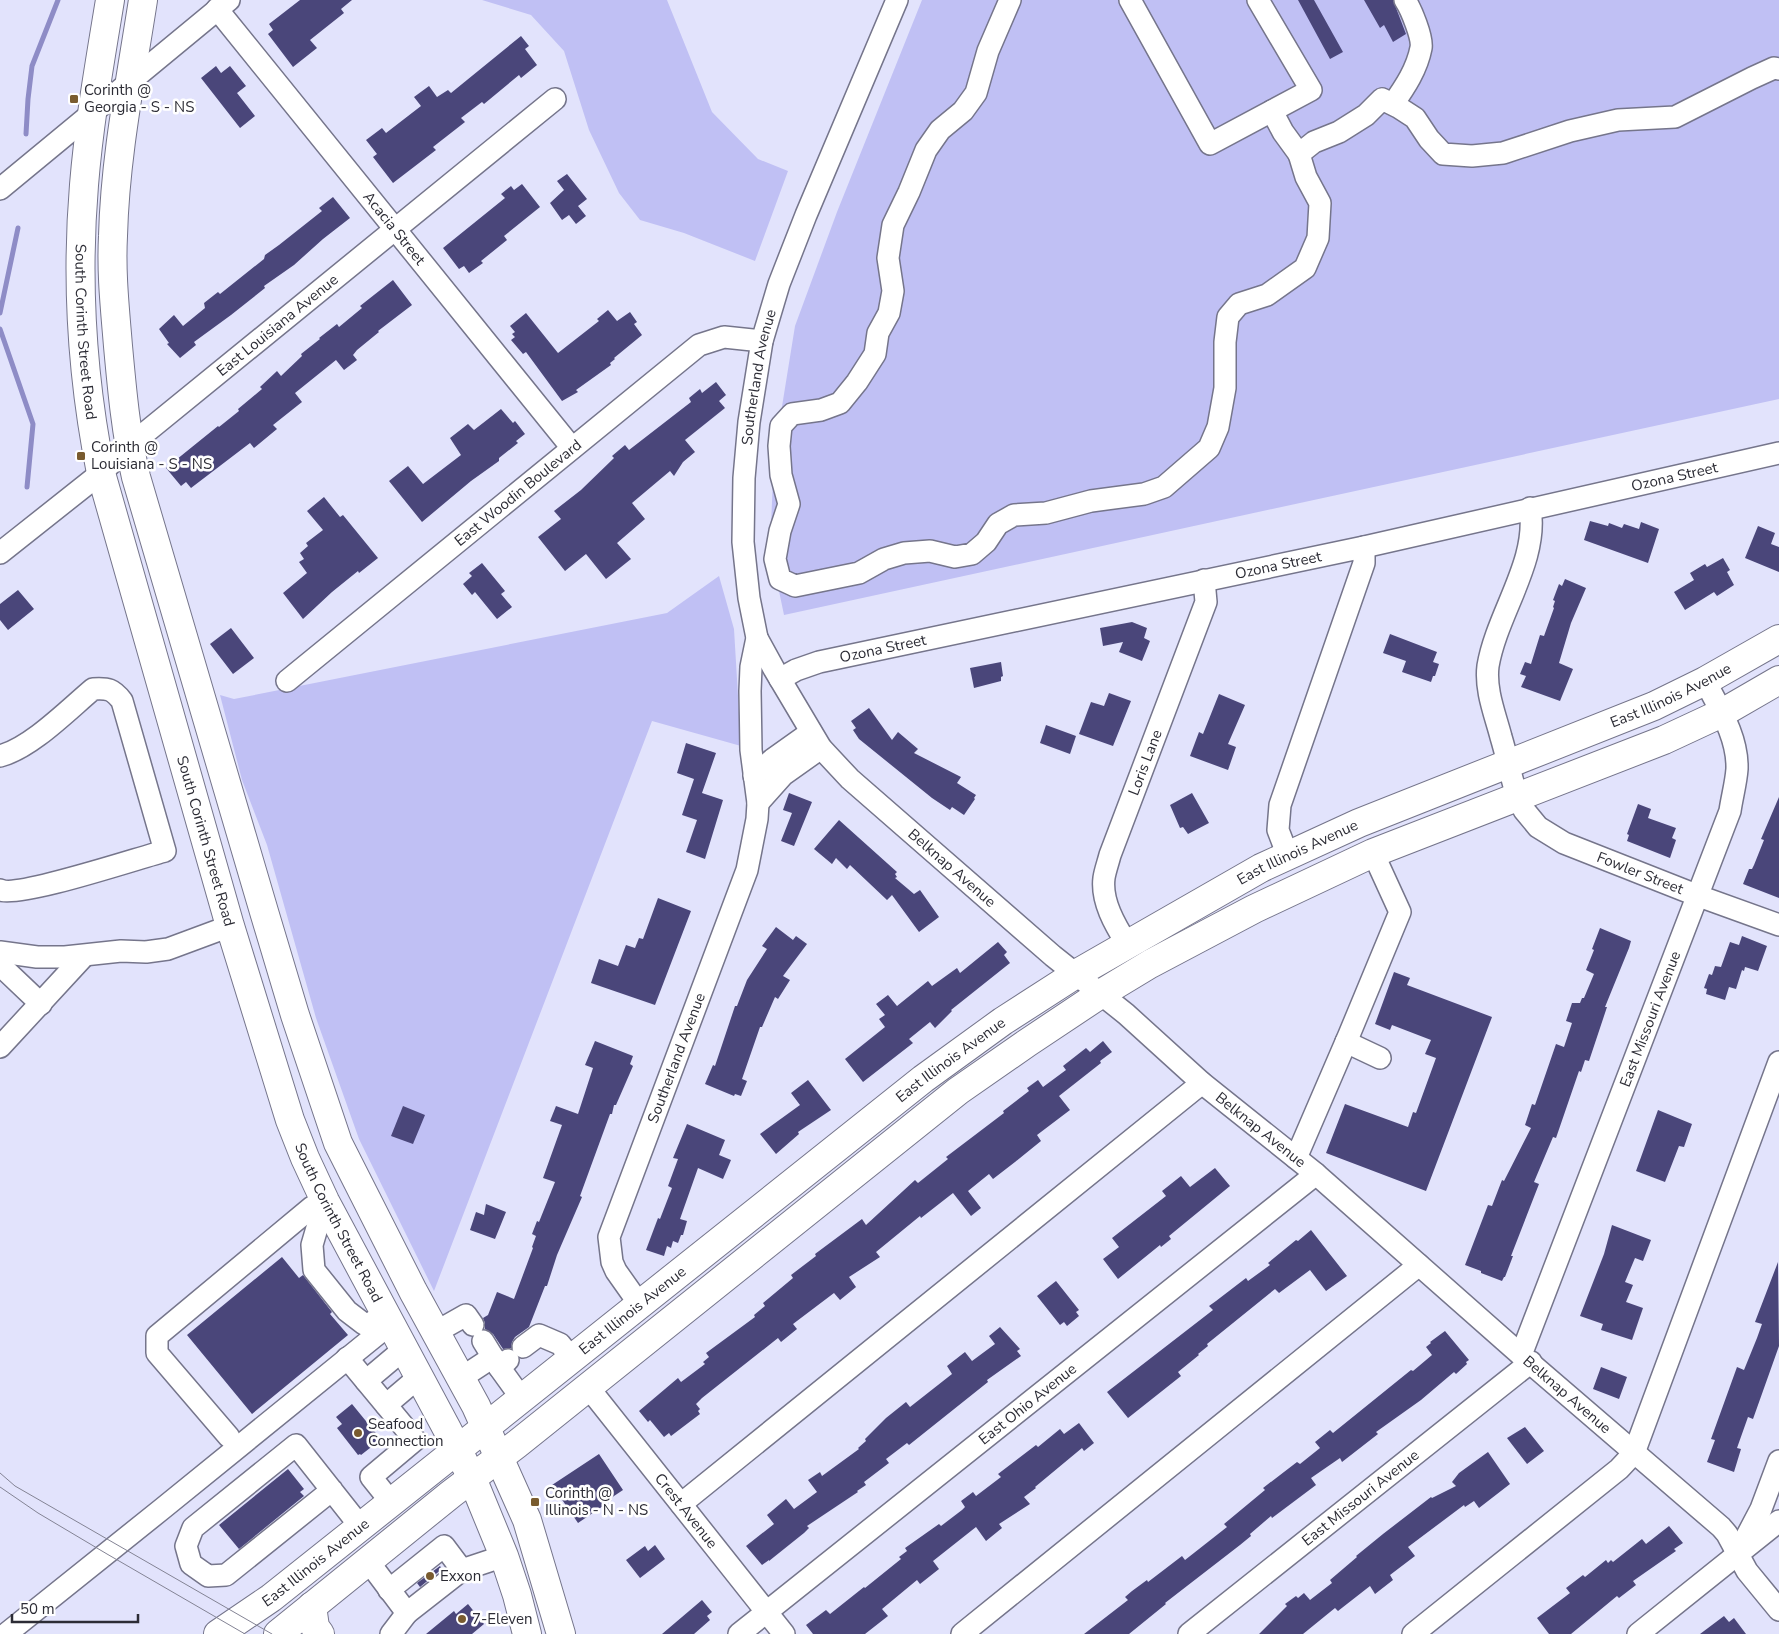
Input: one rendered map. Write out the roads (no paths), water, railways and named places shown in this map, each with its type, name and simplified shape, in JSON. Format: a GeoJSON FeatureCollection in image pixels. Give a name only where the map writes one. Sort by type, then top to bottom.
{"type":"FeatureCollection","features":[{"type":"Feature","properties":{"kind":"main road","name":"South Corinth Street Road"},"geometry":{"type":"LineString","coordinates":[[110,0],[84,185],[81,256],[82,322],[90,412],[101,473],[230,926],[290,1120],[305,1158],[319,1210],[387,1319],[472,1478],[504,1556],[527,1634]]}},
{"type":"Feature","properties":{"kind":"main road","name":"South Corinth Street Road"},"geometry":{"type":"LineString","coordinates":[[143,0],[118,164],[114,208],[112,281],[123,398],[129,446],[136,477],[295,1015],[338,1143],[486,1428],[527,1520],[561,1634]]}},
{"type":"Feature","properties":{"kind":"main road","name":"East Illinois Avenue"},"geometry":{"type":"LineString","coordinates":[[218,1634],[271,1598],[923,1079],[1003,1021],[1076,974],[1261,868],[1359,822],[1654,706],[1706,681],[1779,639]]}},
{"type":"Feature","properties":{"kind":"main road","name":"East Illinois Avenue"},"geometry":{"type":"LineString","coordinates":[[278,1634],[958,1091],[1102,993],[1150,964],[1254,909],[1373,853],[1664,740],[1722,713],[1779,680]]}},
{"type":"Feature","properties":{"kind":"main road"},"geometry":{"type":"LineString","coordinates":[[1359,822],[1373,853]]}},
{"type":"Feature","properties":{"kind":"main road"},"geometry":{"type":"LineString","coordinates":[[230,926],[265,915]]}},
{"type":"Feature","properties":{"kind":"main road"},"geometry":{"type":"LineString","coordinates":[[269,1050],[300,1091],[308,1112],[338,1143]]}},
{"type":"Feature","properties":{"kind":"main road"},"geometry":{"type":"LineString","coordinates":[[319,1210],[359,1185]]}},
{"type":"Feature","properties":{"kind":"main road"},"geometry":{"type":"LineString","coordinates":[[759,1210],[780,1234]]}},
{"type":"Feature","properties":{"kind":"main road"},"geometry":{"type":"LineString","coordinates":[[360,1526],[374,1556]]}},
{"type":"Feature","properties":{"kind":"main road"},"geometry":{"type":"LineString","coordinates":[[312,1606],[315,1627],[320,1634]]}},
{"type":"Feature","properties":{"kind":"street","name":"Southerland Avenue"},"geometry":{"type":"LineString","coordinates":[[640,1305],[616,1271],[612,1262],[609,1237],[747,870],[757,819],[758,803],[751,750],[750,691],[751,667],[757,638],[749,598],[743,542],[744,478],[762,341],[779,284],[792,249],[897,0]]}},
{"type":"Feature","properties":{"kind":"street"},"geometry":{"type":"LineString","coordinates":[[1010,0],[988,51],[976,93],[963,112],[940,130],[926,150],[893,225],[888,258],[892,292],[889,313],[878,333],[874,354],[857,382],[840,403],[821,410],[792,414],[781,426],[779,446],[781,475],[789,504],[780,531],[775,559],[780,579],[795,586],[860,573],[884,559],[904,552],[930,551],[955,557],[972,554],[986,542],[998,524],[1014,515],[1046,513],[1091,501],[1144,494],[1164,486],[1209,448],[1218,427],[1225,388],[1225,342],[1228,317],[1239,304],[1267,295],[1305,268],[1318,238],[1320,203],[1306,177],[1299,154],[1283,132],[1272,111]]}},
{"type":"Feature","properties":{"kind":"street"},"geometry":{"type":"LineString","coordinates":[[1130,0],[1210,144],[1311,90],[1258,0]]}},
{"type":"Feature","properties":{"kind":"street"},"geometry":{"type":"LineString","coordinates":[[1392,104],[1409,82],[1422,47],[1412,12],[1405,0]]}},
{"type":"Feature","properties":{"kind":"street"},"geometry":{"type":"LineString","coordinates":[[0,189],[223,5]]}},
{"type":"Feature","properties":{"kind":"street","name":"Acacia Street"},"geometry":{"type":"LineString","coordinates":[[223,5],[395,230],[572,448]]}},
{"type":"Feature","properties":{"kind":"street"},"geometry":{"type":"LineString","coordinates":[[1299,154],[1314,142],[1339,132],[1366,115],[1382,99],[1415,118],[1429,139],[1443,154],[1472,156],[1502,153],[1570,131],[1618,120],[1675,117],[1752,78],[1774,68],[1779,69]]}},
{"type":"Feature","properties":{"kind":"street","name":"East Louisiana Avenue"},"geometry":{"type":"LineString","coordinates":[[0,553],[101,473],[129,446],[554,99]]}},
{"type":"Feature","properties":{"kind":"street","name":"East Woodin Boulevard"},"geometry":{"type":"LineString","coordinates":[[287,681],[699,345],[724,337],[762,341]]}},
{"type":"Feature","properties":{"kind":"street","name":"Ozona Street"},"geometry":{"type":"LineString","coordinates":[[780,679],[796,670],[819,662],[1364,547],[1779,453]]}},
{"type":"Feature","properties":{"kind":"street"},"geometry":{"type":"LineString","coordinates":[[1517,796],[1490,702],[1488,668],[1494,639],[1529,550],[1532,521],[1530,508]]}},
{"type":"Feature","properties":{"kind":"street"},"geometry":{"type":"LineString","coordinates":[[1288,856],[1278,830],[1280,805],[1364,563],[1364,547]]}},
{"type":"Feature","properties":{"kind":"street","name":"Loris Lane"},"geometry":{"type":"LineString","coordinates":[[1127,944],[1116,926],[1106,903],[1104,879],[1110,855],[1206,602],[1204,580]]}},
{"type":"Feature","properties":{"kind":"street","name":"Belknap Avenue"},"geometry":{"type":"LineString","coordinates":[[757,638],[816,740],[850,779],[1057,959],[1102,993],[1202,1082],[1316,1174],[1720,1527],[1727,1534],[1746,1571],[1779,1610]]}},
{"type":"Feature","properties":{"kind":"street","name":"East Missouri Avenue"},"geometry":{"type":"LineString","coordinates":[[1189,1634],[1526,1359],[1696,895],[1730,811],[1737,769],[1735,747],[1729,728],[1706,681]]}},
{"type":"Feature","properties":{"kind":"street"},"geometry":{"type":"LineString","coordinates":[[0,756],[11,753],[26,744],[93,689],[104,688],[115,692],[122,701],[165,851],[30,890],[6,893],[0,890]]}},
{"type":"Feature","properties":{"kind":"street"},"geometry":{"type":"LineString","coordinates":[[754,776],[774,759],[816,740]]}},
{"type":"Feature","properties":{"kind":"street"},"geometry":{"type":"LineString","coordinates":[[758,803],[816,740]]}},
{"type":"Feature","properties":{"kind":"street","name":"Fowler Street"},"geometry":{"type":"LineString","coordinates":[[1517,796],[1524,810],[1538,827],[1564,844],[1779,925]]}},
{"type":"Feature","properties":{"kind":"street"},"geometry":{"type":"LineString","coordinates":[[1296,1158],[1400,912],[1373,853]]}},
{"type":"Feature","properties":{"kind":"street"},"geometry":{"type":"LineString","coordinates":[[0,952],[37,956],[84,956],[121,952],[146,952],[168,949],[230,926]]}},
{"type":"Feature","properties":{"kind":"street"},"geometry":{"type":"LineString","coordinates":[[0,1047],[42,1004],[84,956]]}},
{"type":"Feature","properties":{"kind":"street"},"geometry":{"type":"LineString","coordinates":[[0,966],[42,1004]]}},
{"type":"Feature","properties":{"kind":"street"},"geometry":{"type":"LineString","coordinates":[[1346,1042],[1380,1058]]}},
{"type":"Feature","properties":{"kind":"street"},"geometry":{"type":"LineString","coordinates":[[1413,1634],[1619,1469],[1634,1452],[1779,1062]]}},
{"type":"Feature","properties":{"kind":"street"},"geometry":{"type":"LineString","coordinates":[[681,1504],[1202,1082]]}},
{"type":"Feature","properties":{"kind":"street","name":"East Ohio Avenue"},"geometry":{"type":"LineString","coordinates":[[739,1634],[1316,1174]]}},
{"type":"Feature","properties":{"kind":"street"},"geometry":{"type":"LineString","coordinates":[[319,1210],[312,1245],[314,1270],[347,1311],[364,1324],[387,1319]]}},
{"type":"Feature","properties":{"kind":"street"},"geometry":{"type":"LineString","coordinates":[[228,1437],[157,1353],[157,1336],[319,1210]]}},
{"type":"Feature","properties":{"kind":"street"},"geometry":{"type":"LineString","coordinates":[[962,1634],[1419,1265]]}},
{"type":"Feature","properties":{"kind":"street"},"geometry":{"type":"LineString","coordinates":[[436,1332],[466,1314],[497,1349],[522,1399]]}},
{"type":"Feature","properties":{"kind":"street"},"geometry":{"type":"LineString","coordinates":[[7,1629],[275,1418],[347,1358],[387,1319]]}},
{"type":"Feature","properties":{"kind":"street"},"geometry":{"type":"LineString","coordinates":[[461,1378],[497,1349],[538,1335],[560,1344],[572,1359]]}},
{"type":"Feature","properties":{"kind":"street"},"geometry":{"type":"LineString","coordinates":[[366,1381],[404,1349]]}},
{"type":"Feature","properties":{"kind":"street"},"geometry":{"type":"LineString","coordinates":[[347,1358],[415,1440],[370,1476],[391,1502]]}},
{"type":"Feature","properties":{"kind":"street"},"geometry":{"type":"LineString","coordinates":[[386,1405],[419,1377]]}},
{"type":"Feature","properties":{"kind":"street","name":"Crest Avenue"},"geometry":{"type":"LineString","coordinates":[[588,1386],[784,1634]]}},
{"type":"Feature","properties":{"kind":"street"},"geometry":{"type":"LineString","coordinates":[[275,1418],[360,1526]]}},
{"type":"Feature","properties":{"kind":"street"},"geometry":{"type":"LineString","coordinates":[[296,1444],[193,1528],[186,1546],[192,1564],[208,1576],[226,1575],[332,1490]]}},
{"type":"Feature","properties":{"kind":"street"},"geometry":{"type":"LineString","coordinates":[[1738,1554],[1761,1509],[1779,1461]]}},
{"type":"Feature","properties":{"kind":"street"},"geometry":{"type":"LineString","coordinates":[[1638,1634],[1779,1521]]}},
{"type":"Feature","properties":{"kind":"street"},"geometry":{"type":"LineString","coordinates":[[389,1590],[444,1546],[462,1570]]}},
{"type":"Feature","properties":{"kind":"street"},"geometry":{"type":"LineString","coordinates":[[374,1556],[389,1590],[407,1613]]}},
{"type":"Feature","properties":{"kind":"street"},"geometry":{"type":"LineString","coordinates":[[390,1634],[407,1613],[462,1570],[504,1556]]}},
{"type":"Feature","properties":{"kind":"waterway"},"geometry":{"type":"LineString","coordinates":[[26,134],[32,66],[58,0]]}},
{"type":"Feature","properties":{"kind":"waterway"},"geometry":{"type":"LineString","coordinates":[[0,313],[18,228]]}},
{"type":"Feature","properties":{"kind":"waterway"},"geometry":{"type":"LineString","coordinates":[[0,329],[33,424],[27,487]]}},
{"type":"Feature","properties":{"kind":"tram line"},"geometry":{"type":"LineString","coordinates":[[0,1473],[15,1486],[272,1634]]}},
{"type":"Feature","properties":{"kind":"tram line"},"geometry":{"type":"LineString","coordinates":[[0,1487],[38,1513],[245,1634]]}},
{"type":"Feature","properties":{"kind":"place","name":"Corinth @ Georgia - S - NS"},"geometry":{"type":"Point","coordinates":[74,99]}},
{"type":"Feature","properties":{"kind":"place","name":"Corinth @ Louisiana - S - NS"},"geometry":{"type":"Point","coordinates":[81,456]}},
{"type":"Feature","properties":{"kind":"place","name":"Seafood Connection"},"geometry":{"type":"Point","coordinates":[358,1433]}},
{"type":"Feature","properties":{"kind":"place","name":"Corinth @ Illinois - N - NS"},"geometry":{"type":"Point","coordinates":[535,1502]}},
{"type":"Feature","properties":{"kind":"place","name":"Exxon"},"geometry":{"type":"Point","coordinates":[430,1576]}},
{"type":"Feature","properties":{"kind":"place","name":"7-Eleven"},"geometry":{"type":"Point","coordinates":[462,1619]}}]}
